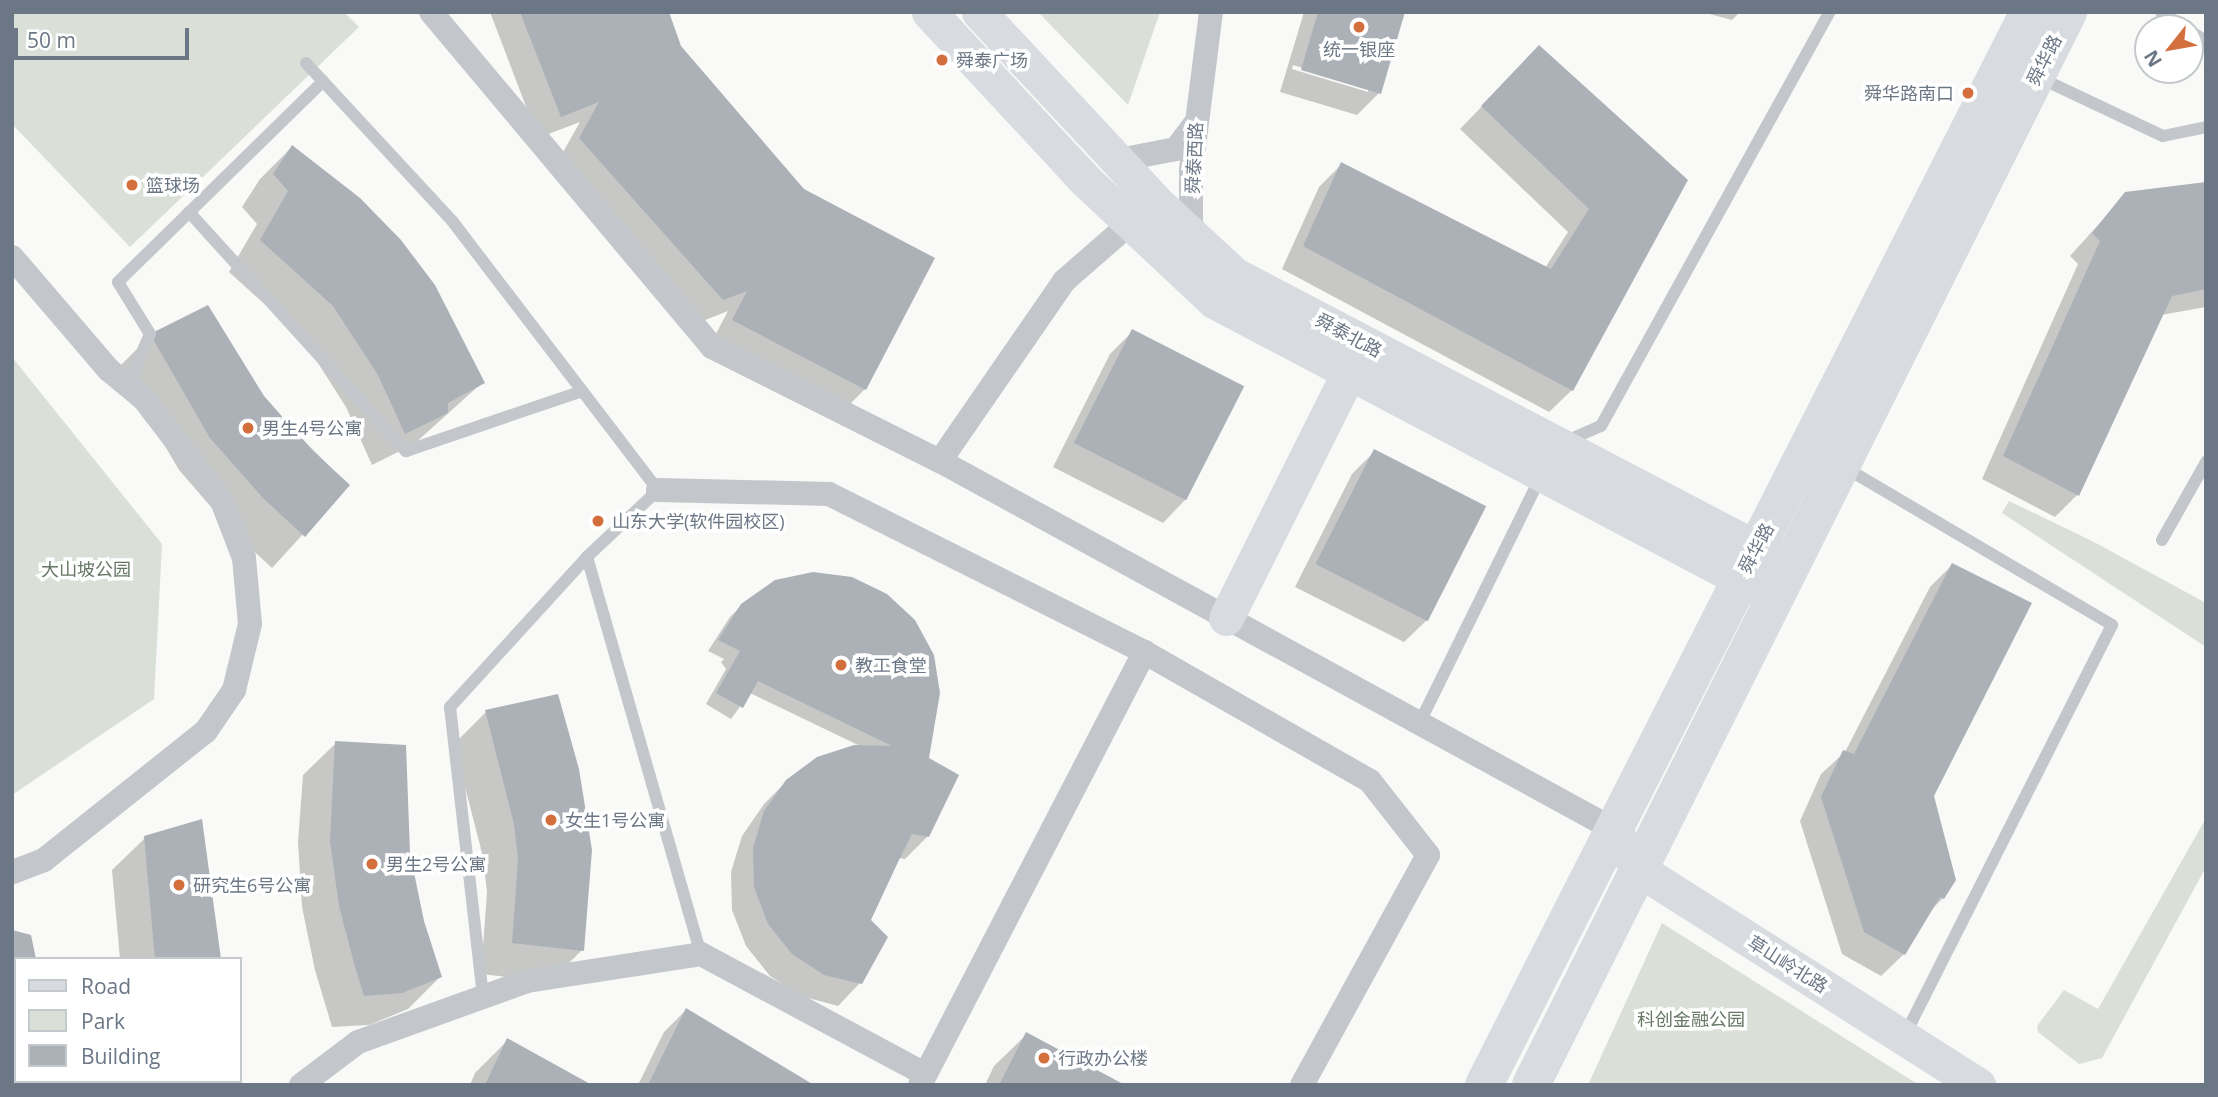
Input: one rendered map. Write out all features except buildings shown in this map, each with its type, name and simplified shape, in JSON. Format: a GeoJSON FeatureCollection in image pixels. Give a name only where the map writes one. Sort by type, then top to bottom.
{"type":"FeatureCollection","features":[{"type":"Feature","properties":{"kind":"main road"},"geometry":{"type":"LineString","coordinates":[[929,12],[1084,179],[1142,212],[1214,301],[1356,358],[1226,618]]}},
{"type":"Feature","properties":{"kind":"main road","name":"舜泰北路"},"geometry":{"type":"LineString","coordinates":[[979,12],[1113,156],[1142,212],[1195,238],[1235,275],[1356,358],[1765,572]]}},
{"type":"Feature","properties":{"kind":"main road","name":"舜华路"},"geometry":{"type":"LineString","coordinates":[[1531,1085],[1638,869],[1765,572],[2029,12]]}},
{"type":"Feature","properties":{"kind":"main road","name":"舜华路"},"geometry":{"type":"LineString","coordinates":[[1484,1085],[1613,830],[1765,572],[1840,465],[2068,12]]}},
{"type":"Feature","properties":{"kind":"main road","name":"草山岭北路"},"geometry":{"type":"LineString","coordinates":[[1613,830],[1638,869],[1978,1085]]}},
{"type":"Feature","properties":{"kind":"street"},"geometry":{"type":"LineString","coordinates":[[431,12],[712,347],[940,461],[1613,830]]}},
{"type":"Feature","properties":{"kind":"street","name":"舜泰西路"},"geometry":{"type":"LineString","coordinates":[[1211,12],[1195,124],[1191,208],[1195,238],[1214,301]]}},
{"type":"Feature","properties":{"kind":"street"},"geometry":{"type":"LineString","coordinates":[[1113,156],[1119,160],[1176,149],[1195,124]]}},
{"type":"Feature","properties":{"kind":"street"},"geometry":{"type":"LineString","coordinates":[[940,461],[1064,281],[1142,212]]}},
{"type":"Feature","properties":{"kind":"street"},"geometry":{"type":"LineString","coordinates":[[12,257],[109,370],[144,400],[222,501],[244,558],[250,624],[234,691],[206,731],[44,860],[12,872]]}},
{"type":"Feature","properties":{"kind":"street"},"geometry":{"type":"LineString","coordinates":[[658,490],[829,494],[1144,652],[1370,781],[1428,855],[1302,1085]]}},
{"type":"Feature","properties":{"kind":"street"},"geometry":{"type":"LineString","coordinates":[[301,1085],[358,1042],[527,981],[701,954],[923,1079],[1144,652]]}},
{"type":"Feature","properties":{"kind":"lane"},"geometry":{"type":"LineString","coordinates":[[1419,724],[1550,459],[1601,426],[1830,12]]}},
{"type":"Feature","properties":{"kind":"lane"},"geometry":{"type":"LineString","coordinates":[[306,63],[453,222],[658,490],[587,557],[450,707],[483,997]]}},
{"type":"Feature","properties":{"kind":"lane"},"geometry":{"type":"LineString","coordinates":[[2036,76],[2163,136],[2206,127]]}},
{"type":"Feature","properties":{"kind":"lane"},"geometry":{"type":"LineString","coordinates":[[128,386],[150,334],[118,282],[323,81]]}},
{"type":"Feature","properties":{"kind":"lane"},"geometry":{"type":"LineString","coordinates":[[189,212],[407,451],[583,391]]}},
{"type":"Feature","properties":{"kind":"lane"},"geometry":{"type":"LineString","coordinates":[[2162,540],[2206,463]]}},
{"type":"Feature","properties":{"kind":"lane"},"geometry":{"type":"LineString","coordinates":[[1840,465],[2112,625],[1904,1038]]}},
{"type":"Feature","properties":{"kind":"lane"},"geometry":{"type":"LineString","coordinates":[[587,557],[701,954]]}},
{"type":"Feature","properties":{"kind":"green space","name":"篮球场"},"geometry":{"type":"Polygon","coordinates":[[[12,12],[344,12],[359,27],[130,247],[12,124],[12,12]]]}},
{"type":"Feature","properties":{"kind":"green space"},"geometry":{"type":"Polygon","coordinates":[[[1038,12],[1160,12],[1128,105],[1038,12]]]}},
{"type":"Feature","properties":{"kind":"green space","name":"大山坡公园"},"geometry":{"type":"Polygon","coordinates":[[[12,357],[162,544],[154,699],[12,795],[12,357]]]}},
{"type":"Feature","properties":{"kind":"green space"},"geometry":{"type":"Polygon","coordinates":[[[2009,501],[2094,542],[2206,603],[2206,647],[2002,513],[2009,501]]]}},
{"type":"Feature","properties":{"kind":"green space"},"geometry":{"type":"Polygon","coordinates":[[[2206,818],[2206,867],[2102,1058],[2079,1064],[2038,1032],[2037,1026],[2064,990],[2098,1009],[2206,818]]]}},
{"type":"Feature","properties":{"kind":"green space","name":"科创金融公园"},"geometry":{"type":"Polygon","coordinates":[[[1662,923],[1919,1085],[1588,1085],[1662,923]]]}},
{"type":"Feature","properties":{"kind":"place","name":"统一银座"},"geometry":{"type":"Point","coordinates":[1359,27]}},
{"type":"Feature","properties":{"kind":"place","name":"舜泰广场"},"geometry":{"type":"Point","coordinates":[942,60]}},
{"type":"Feature","properties":{"kind":"place","name":"舜华路南口"},"geometry":{"type":"Point","coordinates":[1968,93]}},
{"type":"Feature","properties":{"kind":"place","name":"篮球场"},"geometry":{"type":"Point","coordinates":[132,185]}},
{"type":"Feature","properties":{"kind":"place","name":"男生4号公寓"},"geometry":{"type":"Point","coordinates":[248,428]}},
{"type":"Feature","properties":{"kind":"place","name":"山东大学(软件园校区)"},"geometry":{"type":"Point","coordinates":[598,521]}},
{"type":"Feature","properties":{"kind":"place","name":"教工食堂"},"geometry":{"type":"Point","coordinates":[841,665]}},
{"type":"Feature","properties":{"kind":"place","name":"女生1号公寓"},"geometry":{"type":"Point","coordinates":[551,820]}},
{"type":"Feature","properties":{"kind":"place","name":"男生2号公寓"},"geometry":{"type":"Point","coordinates":[372,864]}},
{"type":"Feature","properties":{"kind":"place","name":"研究生6号公寓"},"geometry":{"type":"Point","coordinates":[179,885]}},
{"type":"Feature","properties":{"kind":"place","name":"行政办公楼"},"geometry":{"type":"Point","coordinates":[1044,1058]}}]}
